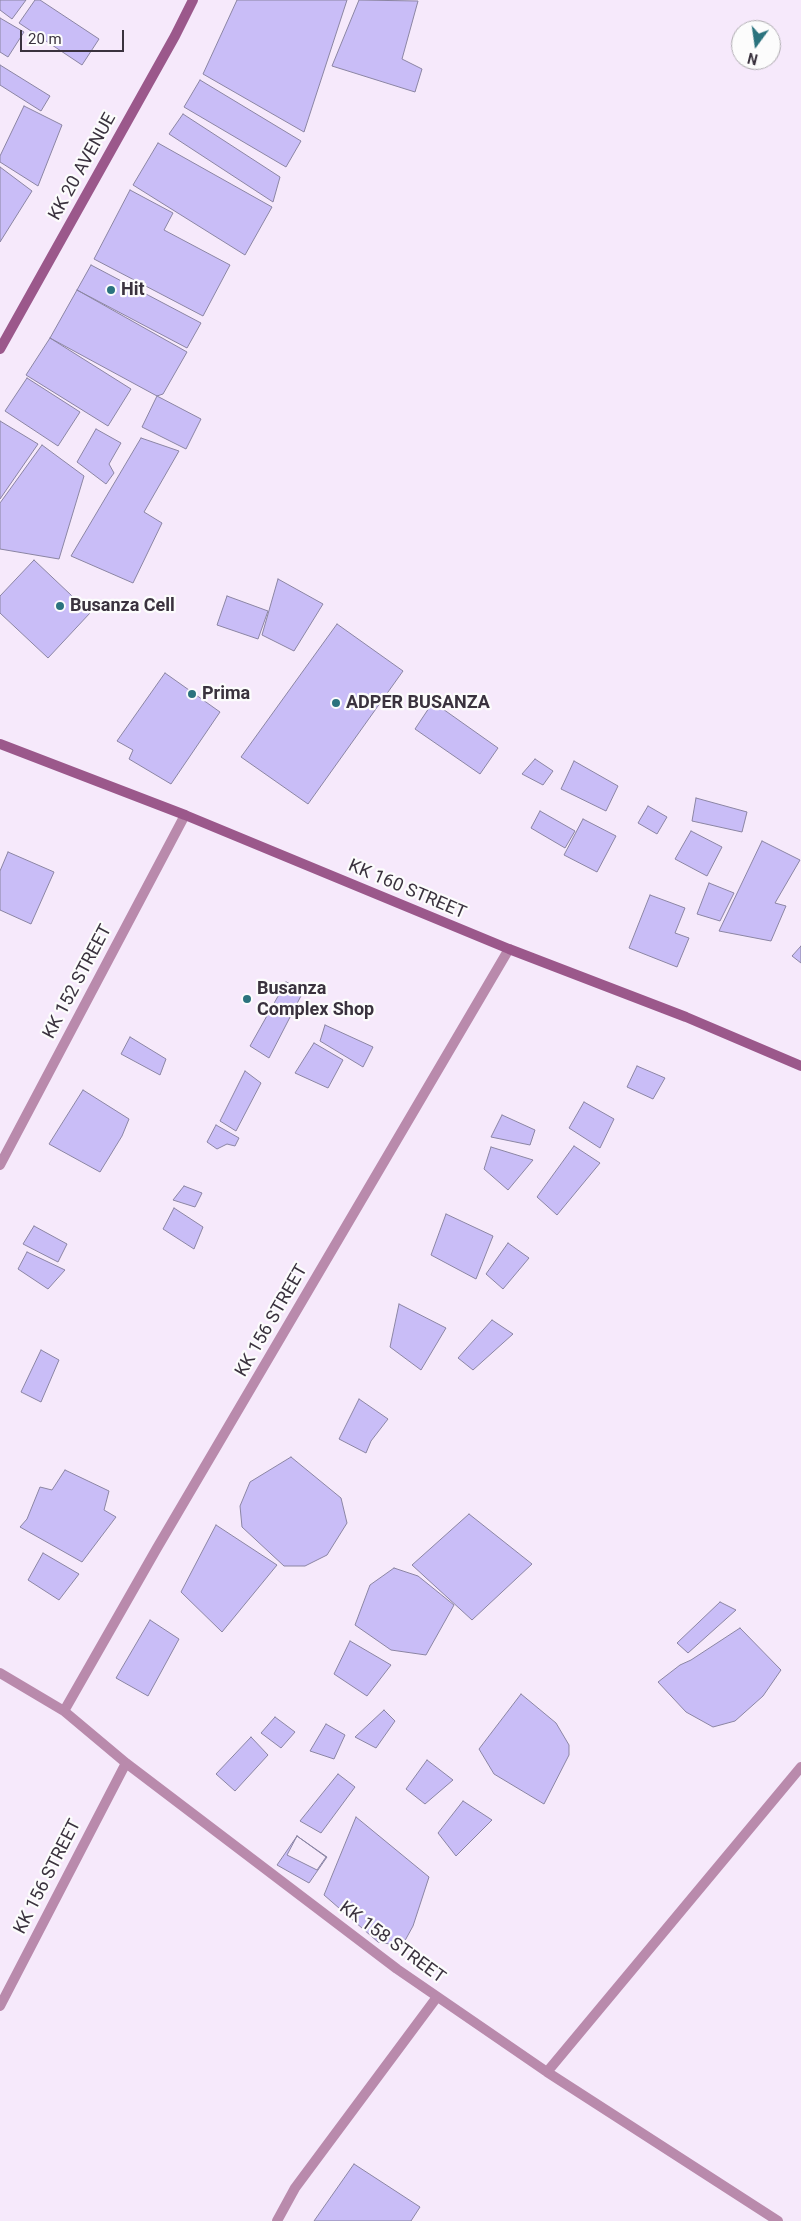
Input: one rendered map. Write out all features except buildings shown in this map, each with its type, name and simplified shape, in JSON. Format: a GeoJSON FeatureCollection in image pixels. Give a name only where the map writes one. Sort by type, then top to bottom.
{"type":"FeatureCollection","features":[{"type":"Feature","properties":{"kind":"main road","name":"KK 20 AVENUE"},"geometry":{"type":"LineString","coordinates":[[0,349],[170,45],[193,0]]}},
{"type":"Feature","properties":{"kind":"main road","name":"KK 160 STREET"},"geometry":{"type":"LineString","coordinates":[[0,744],[184,815],[509,950],[686,1018],[801,1066]]}},
{"type":"Feature","properties":{"kind":"street","name":"KK 152 STREET"},"geometry":{"type":"LineString","coordinates":[[0,1165],[184,815]]}},
{"type":"Feature","properties":{"kind":"street","name":"KK 156 STREET"},"geometry":{"type":"LineString","coordinates":[[64,1711],[167,1531],[509,950]]}},
{"type":"Feature","properties":{"kind":"street","name":"KK 158 STREET"},"geometry":{"type":"LineString","coordinates":[[0,1673],[64,1711],[126,1764],[397,1969],[547,2072],[778,2221]]}},
{"type":"Feature","properties":{"kind":"street","name":"KK 156 STREET"},"geometry":{"type":"LineString","coordinates":[[0,2006],[126,1764]]}},
{"type":"Feature","properties":{"kind":"street"},"geometry":{"type":"LineString","coordinates":[[547,2072],[801,1767]]}},
{"type":"Feature","properties":{"kind":"street"},"geometry":{"type":"LineString","coordinates":[[277,2221],[295,2188],[438,1996]]}},
{"type":"Feature","properties":{"kind":"place","name":"Hit"},"geometry":{"type":"Point","coordinates":[111,290]}},
{"type":"Feature","properties":{"kind":"place","name":"Busanza Cell"},"geometry":{"type":"Point","coordinates":[60,606]}},
{"type":"Feature","properties":{"kind":"place","name":"Prima"},"geometry":{"type":"Point","coordinates":[192,694]}},
{"type":"Feature","properties":{"kind":"place","name":"ADPER BUSANZA"},"geometry":{"type":"Point","coordinates":[336,703]}},
{"type":"Feature","properties":{"kind":"place","name":"Busanza Complex Shop"},"geometry":{"type":"Point","coordinates":[247,999]}}]}
